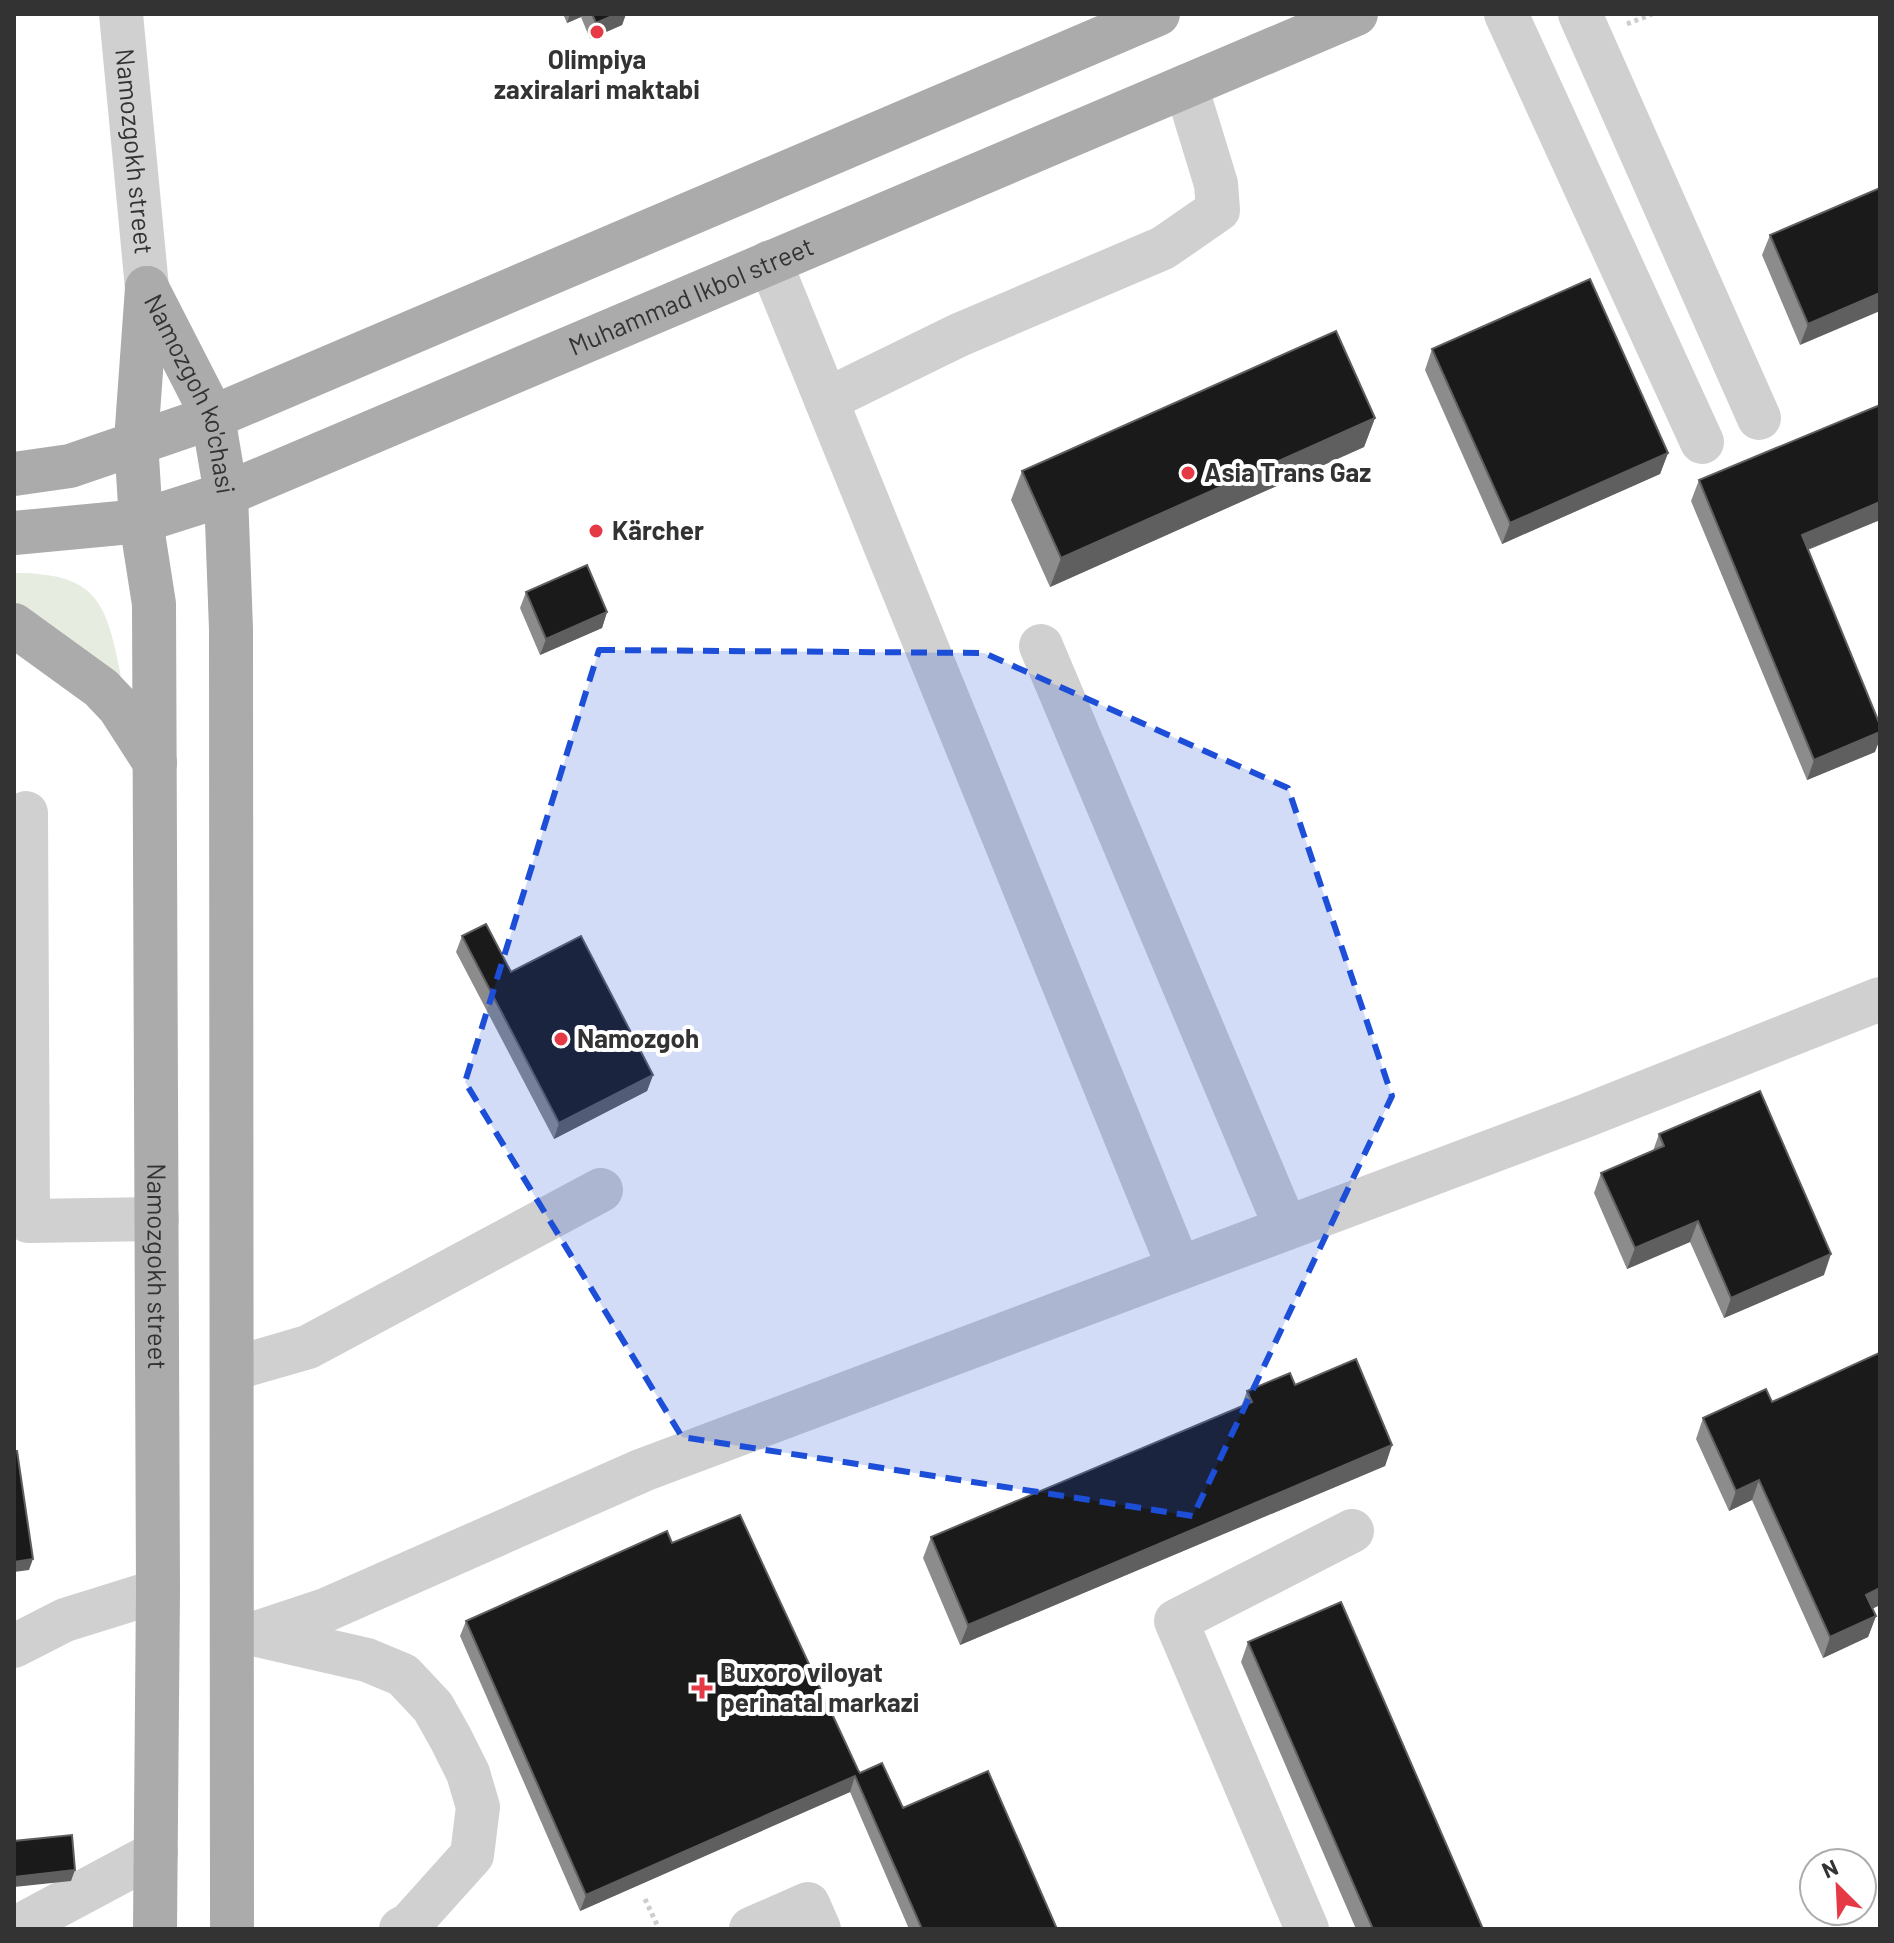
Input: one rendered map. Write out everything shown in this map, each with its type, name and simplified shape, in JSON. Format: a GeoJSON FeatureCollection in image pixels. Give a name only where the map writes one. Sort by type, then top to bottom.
{"type":"FeatureCollection","features":[{"type":"Feature","properties":{"kind":"main road"},"geometry":{"type":"LineString","coordinates":[[14,474],[70,466],[213,417],[1158,14]]}},
{"type":"Feature","properties":{"kind":"main road","name":"Muhammad Ikbol street"},"geometry":{"type":"LineString","coordinates":[[14,533],[141,521],[226,494],[1356,14]]}},
{"type":"Feature","properties":{"kind":"main road","name":"Namozgoh ko'chasi"},"geometry":{"type":"LineString","coordinates":[[147,288],[213,417],[226,494],[231,629],[232,1369]]}},
{"type":"Feature","properties":{"kind":"main road","name":"Namozgoh ko'chasi"},"geometry":{"type":"LineString","coordinates":[[147,288],[136,441],[141,521],[154,604],[155,763]]}},
{"type":"Feature","properties":{"kind":"main road"},"geometry":{"type":"LineString","coordinates":[[14,625],[101,688],[119,707],[155,763]]}},
{"type":"Feature","properties":{"kind":"main road","name":"Namozgokh street"},"geometry":{"type":"LineString","coordinates":[[155,763],[158,1591],[155,1929]]}},
{"type":"Feature","properties":{"kind":"main road"},"geometry":{"type":"LineString","coordinates":[[232,1369],[243,1634],[232,1929]]}},
{"type":"Feature","properties":{"kind":"street","name":"Namozgokh street"},"geometry":{"type":"LineString","coordinates":[[121,14],[147,288]]}},
{"type":"Feature","properties":{"kind":"street"},"geometry":{"type":"LineString","coordinates":[[1506,14],[1702,442]]}},
{"type":"Feature","properties":{"kind":"street"},"geometry":{"type":"LineString","coordinates":[[1580,14],[1759,418]]}},
{"type":"Feature","properties":{"kind":"street"},"geometry":{"type":"LineString","coordinates":[[826,400],[959,335],[1163,248],[1218,210],[1216,184],[1186,86]]}},
{"type":"Feature","properties":{"kind":"street"},"geometry":{"type":"LineString","coordinates":[[770,262],[1179,1268]]}},
{"type":"Feature","properties":{"kind":"street"},"geometry":{"type":"LineString","coordinates":[[1041,646],[1286,1228]]}},
{"type":"Feature","properties":{"kind":"street"},"geometry":{"type":"LineString","coordinates":[[26,813],[21,1222],[157,1219]]}},
{"type":"Feature","properties":{"kind":"street"},"geometry":{"type":"LineString","coordinates":[[243,1634],[328,1609],[643,1470],[1286,1228],[1880,999]]}},
{"type":"Feature","properties":{"kind":"street"},"geometry":{"type":"LineString","coordinates":[[232,1369],[308,1347],[601,1190]]}},
{"type":"Feature","properties":{"kind":"street"},"geometry":{"type":"LineString","coordinates":[[1307,1929],[1176,1621],[1352,1531]]}},
{"type":"Feature","properties":{"kind":"street"},"geometry":{"type":"LineString","coordinates":[[14,1646],[65,1620],[158,1591]]}},
{"type":"Feature","properties":{"kind":"street"},"geometry":{"type":"LineString","coordinates":[[243,1634],[367,1660],[403,1675],[433,1707],[468,1773],[478,1807],[472,1855],[410,1924],[401,1929]]}},
{"type":"Feature","properties":{"kind":"street"},"geometry":{"type":"LineString","coordinates":[[14,1929],[156,1853]]}},
{"type":"Feature","properties":{"kind":"street"},"geometry":{"type":"LineString","coordinates":[[751,1929],[808,1904],[819,1929]]}},
{"type":"Feature","properties":{"kind":"path"},"geometry":{"type":"LineString","coordinates":[[645,1899],[659,1929]]}},
{"type":"Feature","properties":{"kind":"highlighted area"},"geometry":{"type":"Polygon","coordinates":[[[599,650],[984,653],[1288,788],[1392,1096],[1193,1516],[682,1437],[465,1082],[599,650]]]}},
{"type":"Feature","properties":{"kind":"shaded area"},"geometry":{"type":"Polygon","coordinates":[[[14,573],[64,579],[81,586],[94,597],[110,630],[121,677],[14,609],[14,573]]]}},
{"type":"Feature","properties":{"kind":"building"},"geometry":{"type":"Polygon","coordinates":[[[592,14],[617,14],[596,23],[592,14]]]}},
{"type":"Feature","properties":{"kind":"building"},"geometry":{"type":"Polygon","coordinates":[[[1880,188],[1880,293],[1808,324],[1770,235],[1880,188]]]}},
{"type":"Feature","properties":{"kind":"building"},"geometry":{"type":"Polygon","coordinates":[[[1590,279],[1668,453],[1510,523],[1432,349],[1590,279]]]}},
{"type":"Feature","properties":{"kind":"building","name":"Asia Trans Gaz"},"geometry":{"type":"Polygon","coordinates":[[[1336,331],[1375,418],[1061,558],[1022,471],[1336,331]]]}},
{"type":"Feature","properties":{"kind":"building"},"geometry":{"type":"Polygon","coordinates":[[[1880,405],[1880,502],[1802,535],[1880,725],[1880,732],[1814,760],[1699,480],[1880,405]]]}},
{"type":"Feature","properties":{"kind":"building"},"geometry":{"type":"Polygon","coordinates":[[[587,565],[607,612],[546,639],[526,592],[587,565]]]}},
{"type":"Feature","properties":{"kind":"building","name":"Namozgoh"},"geometry":{"type":"Polygon","coordinates":[[[486,924],[511,972],[581,936],[653,1075],[559,1123],[462,936],[486,924]]]}},
{"type":"Feature","properties":{"kind":"building"},"geometry":{"type":"Polygon","coordinates":[[[1760,1091],[1831,1254],[1731,1298],[1698,1221],[1635,1248],[1601,1173],[1664,1146],[1659,1134],[1760,1091]]]}},
{"type":"Feature","properties":{"kind":"building"},"geometry":{"type":"Polygon","coordinates":[[[1879,1353],[1880,1588],[1866,1595],[1876,1616],[1830,1637],[1759,1480],[1736,1491],[1703,1418],[1766,1389],[1772,1402],[1879,1353]]]}},
{"type":"Feature","properties":{"kind":"building"},"geometry":{"type":"Polygon","coordinates":[[[1356,1359],[1392,1445],[968,1625],[931,1537],[1252,1402],[1247,1391],[1290,1373],[1295,1385],[1356,1359]]]}},
{"type":"Feature","properties":{"kind":"building"},"geometry":{"type":"Polygon","coordinates":[[[14,1451],[17,1451],[33,1559],[14,1562],[14,1451]]]}},
{"type":"Feature","properties":{"kind":"building","name":"Buxoro viloyat perinatal markazi"},"geometry":{"type":"Polygon","coordinates":[[[740,1515],[860,1773],[882,1763],[903,1808],[988,1771],[1057,1929],[922,1929],[855,1776],[586,1895],[466,1621],[667,1531],[672,1543],[740,1515]]]}},
{"type":"Feature","properties":{"kind":"building"},"geometry":{"type":"Polygon","coordinates":[[[1341,1602],[1483,1929],[1373,1929],[1248,1642],[1341,1602]]]}},
{"type":"Feature","properties":{"kind":"building"},"geometry":{"type":"Polygon","coordinates":[[[72,1835],[75,1870],[14,1877],[14,1841],[72,1835]]]}},
{"type":"Feature","properties":{"kind":"place","name":"Olimpiya zaxiralari maktabi"},"geometry":{"type":"Point","coordinates":[597,32]}},
{"type":"Feature","properties":{"kind":"place","name":"Asia Trans Gaz"},"geometry":{"type":"Point","coordinates":[1188,473]}},
{"type":"Feature","properties":{"kind":"place","name":"Kärcher"},"geometry":{"type":"Point","coordinates":[596,531]}},
{"type":"Feature","properties":{"kind":"place","name":"Namozgoh"},"geometry":{"type":"Point","coordinates":[561,1039]}},
{"type":"Feature","properties":{"kind":"place","name":"Buxoro viloyat perinatal markazi"},"geometry":{"type":"Point","coordinates":[702,1688]}}]}
